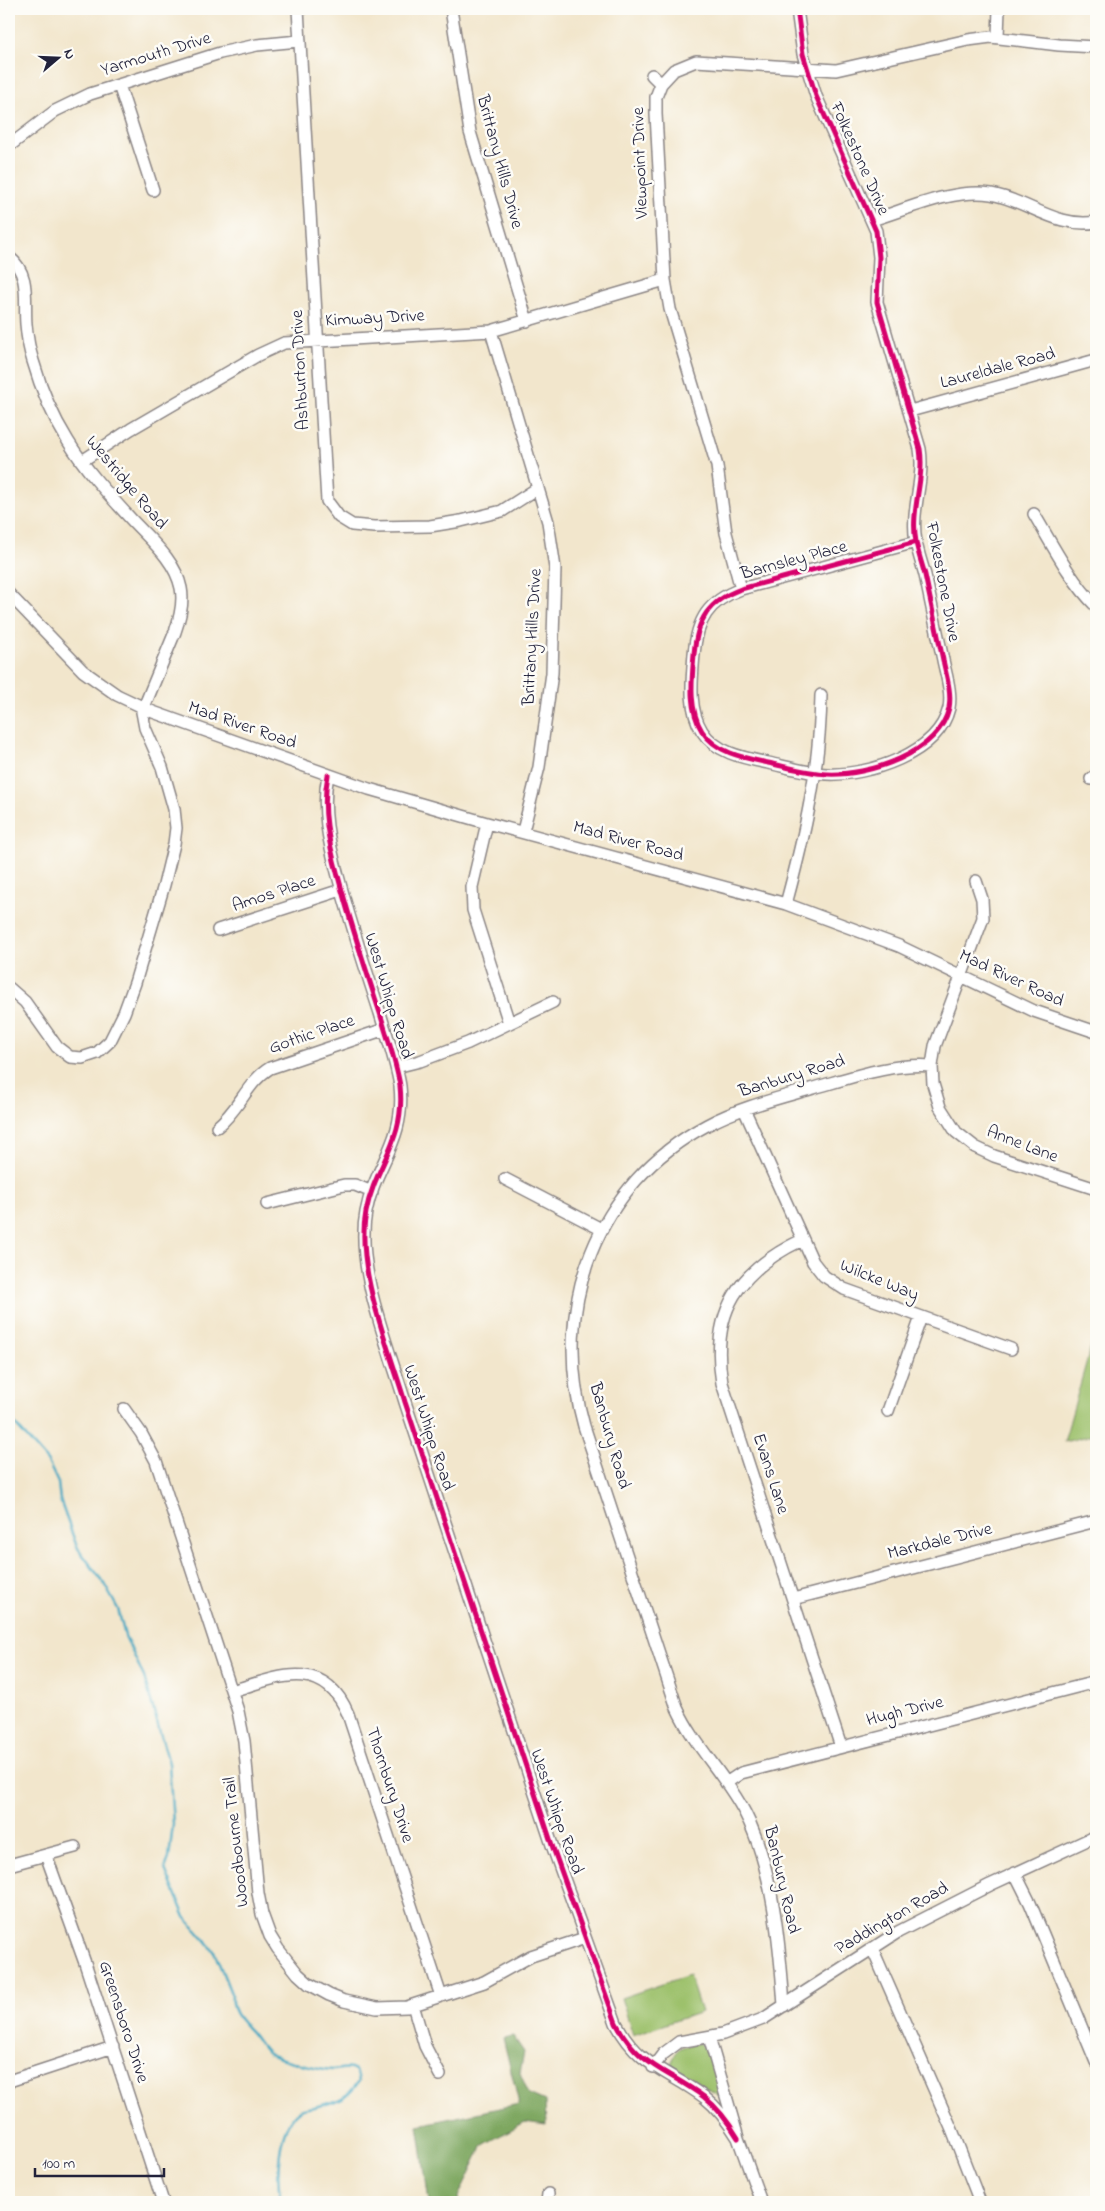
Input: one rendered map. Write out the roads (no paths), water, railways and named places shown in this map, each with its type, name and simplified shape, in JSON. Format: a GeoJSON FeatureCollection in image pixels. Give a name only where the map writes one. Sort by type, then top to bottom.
{"type":"FeatureCollection","features":[{"type":"Feature","properties":{"kind":"street","name":"Ashburton Drive"},"geometry":{"type":"LineString","coordinates":[[298,9],[325,493],[332,510],[344,522],[360,526],[443,524],[502,510],[538,488]]}},
{"type":"Feature","properties":{"kind":"street","name":"Brittany Hills Drive"},"geometry":{"type":"LineString","coordinates":[[451,9],[470,132],[527,321]]}},
{"type":"Feature","properties":{"kind":"street","name":"Folkestone Drive"},"geometry":{"type":"LineString","coordinates":[[697,632],[692,694],[696,721],[702,732],[722,750],[761,762],[814,773],[849,774],[886,765],[898,760],[924,743],[944,719],[948,709],[949,688],[916,542],[915,511],[922,462],[910,411],[877,302],[878,257],[876,231],[826,121],[806,67],[798,30],[797,9]]}},
{"type":"Feature","properties":{"kind":"street"},"geometry":{"type":"LineString","coordinates":[[998,36],[999,9]]}},
{"type":"Feature","properties":{"kind":"street","name":"Viewpoint Drive"},"geometry":{"type":"LineString","coordinates":[[742,589],[726,534],[717,466],[670,309],[665,280],[656,114],[656,97],[661,84],[674,70],[696,61],[806,67],[824,70],[853,68],[968,40],[998,36],[1059,46],[1096,47]]}},
{"type":"Feature","properties":{"kind":"street","name":"Yarmouth Drive"},"geometry":{"type":"LineString","coordinates":[[9,146],[55,111],[90,94],[220,53],[257,45],[299,41]]}},
{"type":"Feature","properties":{"kind":"street"},"geometry":{"type":"LineString","coordinates":[[652,75],[661,84]]}},
{"type":"Feature","properties":{"kind":"street"},"geometry":{"type":"LineString","coordinates":[[119,85],[153,190]]}},
{"type":"Feature","properties":{"kind":"street"},"geometry":{"type":"LineString","coordinates":[[872,220],[952,196],[980,193],[1003,196],[1063,221],[1079,223],[1096,222]]}},
{"type":"Feature","properties":{"kind":"street","name":"Westridge Road"},"geometry":{"type":"LineString","coordinates":[[9,257],[18,266],[22,274],[26,292],[26,324],[33,362],[59,426],[105,491],[166,557],[181,587],[180,619],[143,708]]}},
{"type":"Feature","properties":{"kind":"street","name":"Kimway Drive"},"geometry":{"type":"LineString","coordinates":[[82,461],[104,445],[274,347],[294,341],[491,331],[665,280]]}},
{"type":"Feature","properties":{"kind":"street","name":"Brittany Hills Drive"},"geometry":{"type":"LineString","coordinates":[[491,331],[551,534],[555,568],[554,646],[545,732],[539,766],[523,831]]}},
{"type":"Feature","properties":{"kind":"street","name":"Laureldale Road"},"geometry":{"type":"LineString","coordinates":[[910,411],[1096,360]]}},
{"type":"Feature","properties":{"kind":"street"},"geometry":{"type":"LineString","coordinates":[[1034,514],[1066,567],[1087,597],[1096,606]]}},
{"type":"Feature","properties":{"kind":"street","name":"Barnsley Place"},"geometry":{"type":"LineString","coordinates":[[697,632],[703,617],[710,608],[723,598],[742,589],[916,542]]}},
{"type":"Feature","properties":{"kind":"street","name":"Mad River Road"},"geometry":{"type":"LineString","coordinates":[[9,594],[83,671],[117,695],[143,708],[191,727],[328,775],[488,823],[786,904],[884,940],[1034,1011],[1096,1032]]}},
{"type":"Feature","properties":{"kind":"street"},"geometry":{"type":"LineString","coordinates":[[786,904],[808,822],[820,725],[821,695]]}},
{"type":"Feature","properties":{"kind":"street"},"geometry":{"type":"LineString","coordinates":[[9,988],[25,1002],[57,1047],[70,1057],[82,1058],[97,1053],[110,1040],[121,1020],[135,983],[164,885],[176,828],[174,809],[166,780],[145,728],[143,708]]}},
{"type":"Feature","properties":{"kind":"street","name":"West Whipp Road"},"geometry":{"type":"LineString","coordinates":[[328,775],[325,816],[331,848],[341,890],[396,1067],[401,1100],[398,1128],[366,1209],[363,1238],[366,1261],[384,1335],[550,1840],[622,2034],[635,2051],[653,2067],[704,2097],[730,2124],[738,2138]]}},
{"type":"Feature","properties":{"kind":"street"},"geometry":{"type":"LineString","coordinates":[[488,823],[472,887],[473,910],[488,962],[510,1023]]}},
{"type":"Feature","properties":{"kind":"street","name":"Anne Lane"},"geometry":{"type":"LineString","coordinates":[[976,881],[982,899],[983,918],[935,1046],[932,1066],[940,1107],[949,1124],[963,1138],[994,1156],[1096,1189]]}},
{"type":"Feature","properties":{"kind":"street","name":"Amos Place"},"geometry":{"type":"LineString","coordinates":[[218,930],[341,890]]}},
{"type":"Feature","properties":{"kind":"street"},"geometry":{"type":"LineString","coordinates":[[396,1067],[413,1064],[468,1043],[552,1002]]}},
{"type":"Feature","properties":{"kind":"street","name":"Gothic Place"},"geometry":{"type":"LineString","coordinates":[[217,1127],[234,1112],[256,1079],[270,1068],[385,1028]]}},
{"type":"Feature","properties":{"kind":"street","name":"Banbury Road"},"geometry":{"type":"LineString","coordinates":[[784,2006],[778,1939],[762,1862],[746,1814],[726,1783],[692,1738],[677,1708],[578,1404],[572,1354],[574,1319],[582,1278],[601,1230],[614,1208],[636,1180],[668,1150],[706,1126],[744,1109],[879,1070],[910,1065],[932,1066]]}},
{"type":"Feature","properties":{"kind":"street","name":"Wilcke Way"},"geometry":{"type":"LineString","coordinates":[[744,1109],[802,1240],[817,1269],[832,1283],[1011,1349]]}},
{"type":"Feature","properties":{"kind":"street"},"geometry":{"type":"LineString","coordinates":[[504,1179],[601,1230]]}},
{"type":"Feature","properties":{"kind":"street"},"geometry":{"type":"LineString","coordinates":[[267,1204],[344,1185],[355,1185],[372,1192]]}},
{"type":"Feature","properties":{"kind":"street","name":"Evans Lane"},"geometry":{"type":"LineString","coordinates":[[802,1240],[767,1258],[748,1276],[731,1300],[722,1328],[719,1345],[719,1366],[722,1383],[841,1746]]}},
{"type":"Feature","properties":{"kind":"street"},"geometry":{"type":"LineString","coordinates":[[888,1411],[921,1317]]}},
{"type":"Feature","properties":{"kind":"street","name":"Woodbourne Trail"},"geometry":{"type":"LineString","coordinates":[[124,1409],[141,1433],[156,1461],[232,1691],[244,1741],[258,1893],[264,1922],[287,1963],[309,1984],[344,2001],[377,2008],[413,2005],[484,1982],[550,1948],[585,1938]]}},
{"type":"Feature","properties":{"kind":"street","name":"Markdale Drive"},"geometry":{"type":"LineString","coordinates":[[793,1599],[1096,1521]]}},
{"type":"Feature","properties":{"kind":"street","name":"Thornbury Drive"},"geometry":{"type":"LineString","coordinates":[[232,1691],[278,1677],[304,1675],[320,1680],[338,1696],[348,1714],[440,1996]]}},
{"type":"Feature","properties":{"kind":"street","name":"Hugh Drive"},"geometry":{"type":"LineString","coordinates":[[726,1783],[741,1773],[1096,1682]]}},
{"type":"Feature","properties":{"kind":"street","name":"Paddington Road"},"geometry":{"type":"LineString","coordinates":[[709,2036],[746,2026],[784,2006],[872,1948],[935,1913],[1015,1873],[1096,1836]]}},
{"type":"Feature","properties":{"kind":"street"},"geometry":{"type":"LineString","coordinates":[[9,1865],[76,1847]]}},
{"type":"Feature","properties":{"kind":"street","name":"Greensboro Drive"},"geometry":{"type":"LineString","coordinates":[[46,1855],[113,2047],[163,2202]]}},
{"type":"Feature","properties":{"kind":"street"},"geometry":{"type":"LineString","coordinates":[[1015,1873],[1096,2062]]}},
{"type":"Feature","properties":{"kind":"street"},"geometry":{"type":"LineString","coordinates":[[872,1948],[952,2130],[980,2202]]}},
{"type":"Feature","properties":{"kind":"street"},"geometry":{"type":"LineString","coordinates":[[413,2005],[425,2046],[440,2075]]}},
{"type":"Feature","properties":{"kind":"street"},"geometry":{"type":"LineString","coordinates":[[653,2067],[664,2054],[679,2042],[709,2036],[738,2138],[761,2202]]}},
{"type":"Feature","properties":{"kind":"street"},"geometry":{"type":"LineString","coordinates":[[9,2081],[113,2047]]}},
{"type":"Feature","properties":{"kind":"waterway"},"geometry":{"type":"LineString","coordinates":[[9,1412],[14,1423],[48,1462],[58,1483],[60,1500],[77,1547],[103,1582],[118,1609],[125,1636],[144,1677],[169,1763],[173,1824],[169,1858],[165,1869],[185,1917],[214,1951],[232,1996],[232,2006],[236,2014],[268,2053],[289,2061],[318,2068],[332,2070],[351,2069],[358,2075],[359,2081],[345,2096],[328,2104],[302,2109],[292,2118],[286,2128],[280,2154],[279,2192],[281,2202]]}}]}
